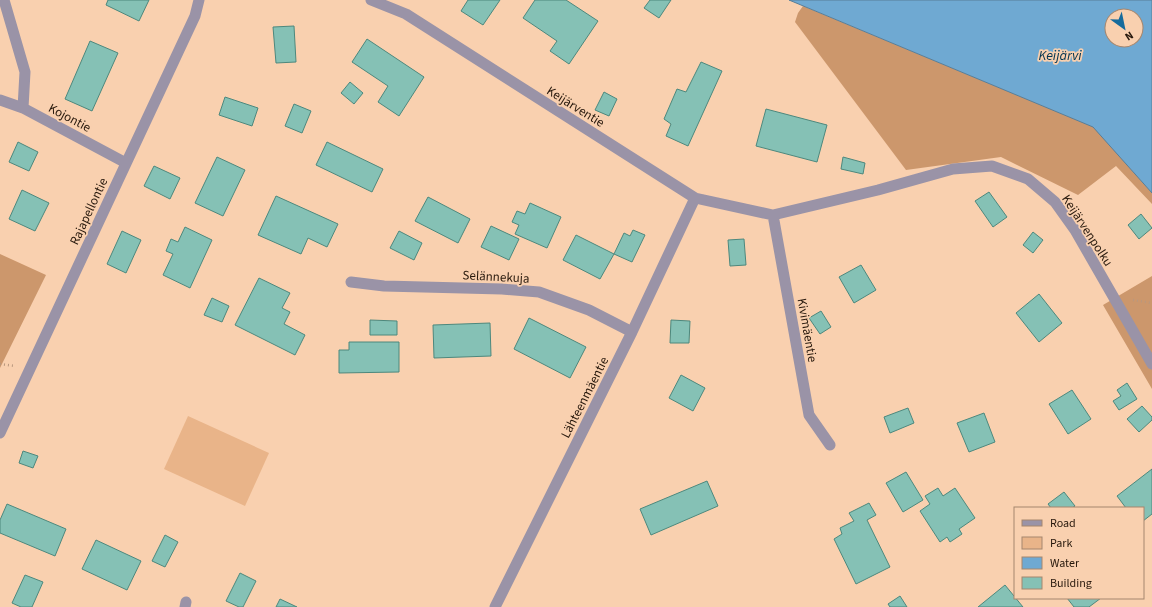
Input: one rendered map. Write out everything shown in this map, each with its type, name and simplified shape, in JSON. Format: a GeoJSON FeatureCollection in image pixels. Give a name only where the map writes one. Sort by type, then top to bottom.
{"type":"FeatureCollection","features":[{"type":"Feature","properties":{"kind":"street"},"geometry":{"type":"LineString","coordinates":[[4,0],[25,72],[23,108]]}},
{"type":"Feature","properties":{"kind":"street","name":"Rajapellontie"},"geometry":{"type":"LineString","coordinates":[[0,433],[195,16],[199,0]]}},
{"type":"Feature","properties":{"kind":"street","name":"Keijärventie"},"geometry":{"type":"LineString","coordinates":[[371,0],[406,14],[695,198],[773,215]]}},
{"type":"Feature","properties":{"kind":"street","name":"Kojontie"},"geometry":{"type":"LineString","coordinates":[[0,100],[23,108],[126,163]]}},
{"type":"Feature","properties":{"kind":"street","name":"Keijärvenpolku"},"geometry":{"type":"LineString","coordinates":[[773,215],[878,190],[953,169],[992,166],[1028,179],[1055,202],[1075,230],[1152,364]]}},
{"type":"Feature","properties":{"kind":"street","name":"Lähteenmäentie"},"geometry":{"type":"LineString","coordinates":[[494,607],[632,332],[695,198]]}},
{"type":"Feature","properties":{"kind":"street","name":"Kivimäentie"},"geometry":{"type":"LineString","coordinates":[[773,215],[809,415],[830,445]]}},
{"type":"Feature","properties":{"kind":"street","name":"Selännekuja"},"geometry":{"type":"LineString","coordinates":[[351,282],[384,286],[502,289],[540,292],[589,310],[632,332]]}},
{"type":"Feature","properties":{"kind":"green space"},"geometry":{"type":"Polygon","coordinates":[[[188,416],[269,453],[245,506],[164,469],[188,416]]]}},
{"type":"Feature","properties":{"kind":"shaded area"},"geometry":{"type":"Polygon","coordinates":[[[803,6],[1094,127],[1152,193],[1152,204],[1116,166],[1078,195],[1001,157],[906,170],[795,22],[798,13],[803,6]]]}},
{"type":"Feature","properties":{"kind":"shaded area"},"geometry":{"type":"Polygon","coordinates":[[[0,254],[46,275],[0,368],[0,254]]]}},
{"type":"Feature","properties":{"kind":"shaded area"},"geometry":{"type":"Polygon","coordinates":[[[1152,276],[1152,389],[1103,305],[1152,276]]]}},
{"type":"Feature","properties":{"kind":"water","name":"Keijärvi"},"geometry":{"type":"Polygon","coordinates":[[[789,0],[1152,0],[1152,193],[1093,127],[789,0]]]}},
{"type":"Feature","properties":{"kind":"building"},"geometry":{"type":"Polygon","coordinates":[[[108,0],[149,0],[139,21],[106,5],[108,0]]]}},
{"type":"Feature","properties":{"kind":"building"},"geometry":{"type":"Polygon","coordinates":[[[468,0],[500,0],[483,25],[461,11],[468,0]]]}},
{"type":"Feature","properties":{"kind":"building"},"geometry":{"type":"Polygon","coordinates":[[[535,0],[566,0],[598,21],[569,64],[550,51],[557,41],[523,18],[535,0]]]}},
{"type":"Feature","properties":{"kind":"building"},"geometry":{"type":"Polygon","coordinates":[[[650,0],[671,0],[659,18],[644,8],[650,0]]]}},
{"type":"Feature","properties":{"kind":"building"},"geometry":{"type":"Polygon","coordinates":[[[294,26],[296,62],[276,63],[273,27],[294,26]]]}},
{"type":"Feature","properties":{"kind":"building"},"geometry":{"type":"Polygon","coordinates":[[[367,39],[424,77],[399,116],[378,102],[388,86],[352,62],[367,39]]]}},
{"type":"Feature","properties":{"kind":"building"},"geometry":{"type":"Polygon","coordinates":[[[90,41],[118,53],[92,111],[65,99],[90,41]]]}},
{"type":"Feature","properties":{"kind":"building"},"geometry":{"type":"Polygon","coordinates":[[[701,62],[722,71],[688,146],[666,136],[671,124],[664,119],[677,89],[686,92],[701,62]]]}},
{"type":"Feature","properties":{"kind":"building"},"geometry":{"type":"Polygon","coordinates":[[[350,82],[363,93],[354,104],[341,93],[350,82]]]}},
{"type":"Feature","properties":{"kind":"building"},"geometry":{"type":"Polygon","coordinates":[[[604,92],[617,99],[609,116],[595,110],[604,92]]]}},
{"type":"Feature","properties":{"kind":"building"},"geometry":{"type":"Polygon","coordinates":[[[225,97],[258,108],[252,126],[219,115],[225,97]]]}},
{"type":"Feature","properties":{"kind":"building"},"geometry":{"type":"Polygon","coordinates":[[[294,104],[311,111],[302,133],[285,126],[294,104]]]}},
{"type":"Feature","properties":{"kind":"building"},"geometry":{"type":"Polygon","coordinates":[[[766,109],[827,125],[817,162],[756,146],[766,109]]]}},
{"type":"Feature","properties":{"kind":"building"},"geometry":{"type":"Polygon","coordinates":[[[18,142],[38,152],[29,171],[9,162],[18,142]]]}},
{"type":"Feature","properties":{"kind":"building"},"geometry":{"type":"Polygon","coordinates":[[[327,142],[383,169],[372,192],[316,165],[327,142]]]}},
{"type":"Feature","properties":{"kind":"building"},"geometry":{"type":"Polygon","coordinates":[[[217,157],[245,170],[223,216],[195,203],[217,157]]]}},
{"type":"Feature","properties":{"kind":"building"},"geometry":{"type":"Polygon","coordinates":[[[843,157],[865,163],[863,174],[841,169],[843,157]]]}},
{"type":"Feature","properties":{"kind":"building"},"geometry":{"type":"Polygon","coordinates":[[[154,166],[180,178],[170,199],[144,186],[154,166]]]}},
{"type":"Feature","properties":{"kind":"building"},"geometry":{"type":"Polygon","coordinates":[[[22,190],[49,203],[35,231],[9,219],[22,190]]]}},
{"type":"Feature","properties":{"kind":"building"},"geometry":{"type":"Polygon","coordinates":[[[989,192],[1007,217],[993,227],[975,201],[989,192]]]}},
{"type":"Feature","properties":{"kind":"building"},"geometry":{"type":"Polygon","coordinates":[[[276,196],[338,224],[327,247],[308,238],[301,254],[258,235],[276,196]]]}},
{"type":"Feature","properties":{"kind":"building"},"geometry":{"type":"Polygon","coordinates":[[[428,197],[470,219],[458,243],[415,221],[428,197]]]}},
{"type":"Feature","properties":{"kind":"building"},"geometry":{"type":"Polygon","coordinates":[[[530,203],[561,217],[547,248],[515,234],[519,225],[512,222],[517,211],[525,214],[530,203]]]}},
{"type":"Feature","properties":{"kind":"building"},"geometry":{"type":"Polygon","coordinates":[[[1141,214],[1152,228],[1139,239],[1128,225],[1141,214]]]}},
{"type":"Feature","properties":{"kind":"building"},"geometry":{"type":"Polygon","coordinates":[[[491,226],[519,239],[509,260],[481,247],[491,226]]]}},
{"type":"Feature","properties":{"kind":"building"},"geometry":{"type":"Polygon","coordinates":[[[185,227],[212,240],[190,288],[163,275],[173,254],[166,251],[171,239],[178,242],[185,227]]]}},
{"type":"Feature","properties":{"kind":"building"},"geometry":{"type":"Polygon","coordinates":[[[633,230],[645,235],[632,262],[614,254],[624,233],[630,236],[633,230]]]}},
{"type":"Feature","properties":{"kind":"building"},"geometry":{"type":"Polygon","coordinates":[[[122,231],[141,240],[126,273],[107,264],[122,231]]]}},
{"type":"Feature","properties":{"kind":"building"},"geometry":{"type":"Polygon","coordinates":[[[399,231],[422,243],[414,260],[390,248],[399,231]]]}},
{"type":"Feature","properties":{"kind":"building"},"geometry":{"type":"Polygon","coordinates":[[[1033,232],[1043,240],[1033,253],[1023,245],[1033,232]]]}},
{"type":"Feature","properties":{"kind":"building"},"geometry":{"type":"Polygon","coordinates":[[[576,235],[614,254],[600,279],[563,260],[576,235]]]}},
{"type":"Feature","properties":{"kind":"building"},"geometry":{"type":"Polygon","coordinates":[[[744,239],[746,265],[730,266],[728,240],[744,239]]]}},
{"type":"Feature","properties":{"kind":"building"},"geometry":{"type":"Polygon","coordinates":[[[861,265],[876,290],[854,303],[839,277],[861,265]]]}},
{"type":"Feature","properties":{"kind":"building"},"geometry":{"type":"Polygon","coordinates":[[[259,278],[290,293],[282,308],[290,312],[284,324],[305,335],[295,355],[235,325],[259,278]]]}},
{"type":"Feature","properties":{"kind":"building"},"geometry":{"type":"Polygon","coordinates":[[[1039,294],[1062,323],[1039,342],[1016,313],[1039,294]]]}},
{"type":"Feature","properties":{"kind":"building"},"geometry":{"type":"Polygon","coordinates":[[[212,298],[229,306],[222,322],[204,315],[212,298]]]}},
{"type":"Feature","properties":{"kind":"building"},"geometry":{"type":"Polygon","coordinates":[[[821,311],[831,327],[820,334],[809,318],[821,311]]]}},
{"type":"Feature","properties":{"kind":"building"},"geometry":{"type":"Polygon","coordinates":[[[529,318],[586,347],[570,378],[514,349],[529,318]]]}},
{"type":"Feature","properties":{"kind":"building"},"geometry":{"type":"Polygon","coordinates":[[[370,320],[397,321],[397,335],[370,335],[370,320]]]}},
{"type":"Feature","properties":{"kind":"building"},"geometry":{"type":"Polygon","coordinates":[[[671,320],[690,321],[689,343],[670,343],[671,320]]]}},
{"type":"Feature","properties":{"kind":"building"},"geometry":{"type":"Polygon","coordinates":[[[490,323],[491,356],[434,358],[433,325],[490,323]]]}},
{"type":"Feature","properties":{"kind":"building"},"geometry":{"type":"Polygon","coordinates":[[[349,342],[399,342],[399,372],[339,373],[339,350],[349,350],[349,342]]]}},
{"type":"Feature","properties":{"kind":"building"},"geometry":{"type":"Polygon","coordinates":[[[681,375],[705,388],[693,411],[669,398],[681,375]]]}},
{"type":"Feature","properties":{"kind":"building"},"geometry":{"type":"Polygon","coordinates":[[[1127,383],[1137,399],[1119,410],[1113,401],[1121,396],[1117,390],[1127,383]]]}},
{"type":"Feature","properties":{"kind":"building"},"geometry":{"type":"Polygon","coordinates":[[[1072,390],[1091,419],[1068,434],[1049,404],[1072,390]]]}},
{"type":"Feature","properties":{"kind":"building"},"geometry":{"type":"Polygon","coordinates":[[[1142,406],[1152,417],[1152,420],[1139,432],[1127,419],[1142,406]]]}},
{"type":"Feature","properties":{"kind":"building"},"geometry":{"type":"Polygon","coordinates":[[[908,408],[914,423],[890,433],[884,417],[908,408]]]}},
{"type":"Feature","properties":{"kind":"building"},"geometry":{"type":"Polygon","coordinates":[[[984,413],[995,442],[969,452],[957,423],[984,413]]]}},
{"type":"Feature","properties":{"kind":"building"},"geometry":{"type":"Polygon","coordinates":[[[23,451],[38,456],[33,468],[19,463],[23,451]]]}},
{"type":"Feature","properties":{"kind":"building"},"geometry":{"type":"Polygon","coordinates":[[[1152,469],[1152,514],[1144,520],[1144,507],[1125,507],[1117,496],[1152,469]]]}},
{"type":"Feature","properties":{"kind":"building"},"geometry":{"type":"Polygon","coordinates":[[[906,472],[923,500],[903,512],[886,483],[906,472]]]}},
{"type":"Feature","properties":{"kind":"building"},"geometry":{"type":"Polygon","coordinates":[[[707,481],[718,506],[651,535],[640,509],[707,481]]]}},
{"type":"Feature","properties":{"kind":"building"},"geometry":{"type":"Polygon","coordinates":[[[938,488],[943,496],[955,488],[975,518],[959,529],[962,534],[950,542],[947,537],[940,542],[920,511],[930,504],[925,496],[938,488]]]}},
{"type":"Feature","properties":{"kind":"building"},"geometry":{"type":"Polygon","coordinates":[[[1064,492],[1075,506],[1050,507],[1048,504],[1064,492]]]}},
{"type":"Feature","properties":{"kind":"building"},"geometry":{"type":"Polygon","coordinates":[[[869,503],[876,515],[867,520],[890,567],[856,584],[834,539],[842,534],[840,528],[854,521],[849,513],[869,503]]]}},
{"type":"Feature","properties":{"kind":"building"},"geometry":{"type":"Polygon","coordinates":[[[7,504],[66,529],[55,556],[0,533],[0,520],[7,504]]]}},
{"type":"Feature","properties":{"kind":"building"},"geometry":{"type":"Polygon","coordinates":[[[165,535],[178,542],[165,567],[152,561],[165,535]]]}},
{"type":"Feature","properties":{"kind":"building"},"geometry":{"type":"Polygon","coordinates":[[[96,540],[141,561],[127,590],[82,569],[96,540]]]}},
{"type":"Feature","properties":{"kind":"building"},"geometry":{"type":"Polygon","coordinates":[[[240,573],[256,581],[243,607],[239,607],[226,601],[240,573]]]}},
{"type":"Feature","properties":{"kind":"building"},"geometry":{"type":"Polygon","coordinates":[[[25,575],[43,582],[32,607],[21,607],[12,603],[25,575]]]}},
{"type":"Feature","properties":{"kind":"building"},"geometry":{"type":"Polygon","coordinates":[[[1005,585],[1014,596],[1014,599],[1016,599],[1023,607],[978,607],[1005,585]]]}},
{"type":"Feature","properties":{"kind":"building"},"geometry":{"type":"Polygon","coordinates":[[[900,596],[907,607],[890,607],[888,604],[900,596]]]}},
{"type":"Feature","properties":{"kind":"building"},"geometry":{"type":"Polygon","coordinates":[[[280,599],[297,607],[276,607],[280,599]]]}},
{"type":"Feature","properties":{"kind":"building"},"geometry":{"type":"Polygon","coordinates":[[[1068,599],[1100,599],[1089,607],[1074,607],[1068,599]]]}}]}
